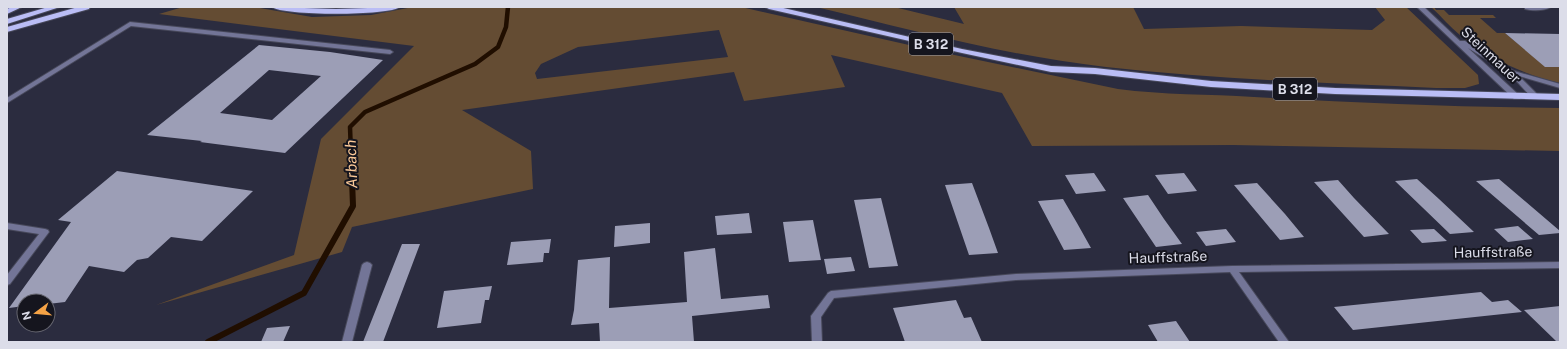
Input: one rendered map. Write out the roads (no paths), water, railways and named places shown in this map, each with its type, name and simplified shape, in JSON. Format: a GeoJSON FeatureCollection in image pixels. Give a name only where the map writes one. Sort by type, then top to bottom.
{"type":"FeatureCollection","features":[{"type":"Feature","properties":{"kind":"main road"},"geometry":{"type":"LineString","coordinates":[[7,12],[18,7]]}},
{"type":"Feature","properties":{"kind":"main road"},"geometry":{"type":"LineString","coordinates":[[7,22],[56,7]]}},
{"type":"Feature","properties":{"kind":"main road"},"geometry":{"type":"LineString","coordinates":[[7,30],[86,7]]}},
{"type":"Feature","properties":{"kind":"main road"},"geometry":{"type":"LineString","coordinates":[[276,7],[329,13],[355,12],[396,7]]}},
{"type":"Feature","properties":{"kind":"main road"},"geometry":{"type":"LineString","coordinates":[[355,12],[371,7]]}},
{"type":"Feature","properties":{"kind":"main road","name":"B 312"},"geometry":{"type":"LineString","coordinates":[[769,7],[1000,60],[1051,69],[1095,71],[1219,84],[1335,91],[1560,97]]}},
{"type":"Feature","properties":{"kind":"main road","name":"B 312"},"geometry":{"type":"LineString","coordinates":[[797,7],[874,26],[1095,71]]}},
{"type":"Feature","properties":{"kind":"street","name":"Steinmauer"},"geometry":{"type":"LineString","coordinates":[[1420,7],[1517,97]]}},
{"type":"Feature","properties":{"kind":"street"},"geometry":{"type":"LineString","coordinates":[[1527,8],[1548,7]]}},
{"type":"Feature","properties":{"kind":"street"},"geometry":{"type":"LineString","coordinates":[[8,99],[130,24],[390,52]]}},
{"type":"Feature","properties":{"kind":"street","name":"Steinmauer"},"geometry":{"type":"LineString","coordinates":[[1448,33],[1512,73],[1536,97]]}},
{"type":"Feature","properties":{"kind":"street","name":"Steinmauer"},"geometry":{"type":"LineString","coordinates":[[1512,73],[1560,86]]}},
{"type":"Feature","properties":{"kind":"street"},"geometry":{"type":"LineString","coordinates":[[7,226],[45,232],[7,282]]}},
{"type":"Feature","properties":{"kind":"street"},"geometry":{"type":"LineString","coordinates":[[347,342],[367,265]]}},
{"type":"Feature","properties":{"kind":"street","name":"Hauffstraße"},"geometry":{"type":"LineString","coordinates":[[817,342],[816,316],[831,295],[1016,277],[1232,269],[1560,265]]}},
{"type":"Feature","properties":{"kind":"street"},"geometry":{"type":"LineString","coordinates":[[1232,269],[1284,342]]}},
{"type":"Feature","properties":{"kind":"waterway","name":"Arbach"},"geometry":{"type":"LineString","coordinates":[[351,154],[350,127],[365,112],[475,64],[498,47],[506,27],[508,7]]}},
{"type":"Feature","properties":{"kind":"waterway","name":"Arbach"},"geometry":{"type":"LineString","coordinates":[[208,342],[304,293],[353,206],[351,153]]}}]}
